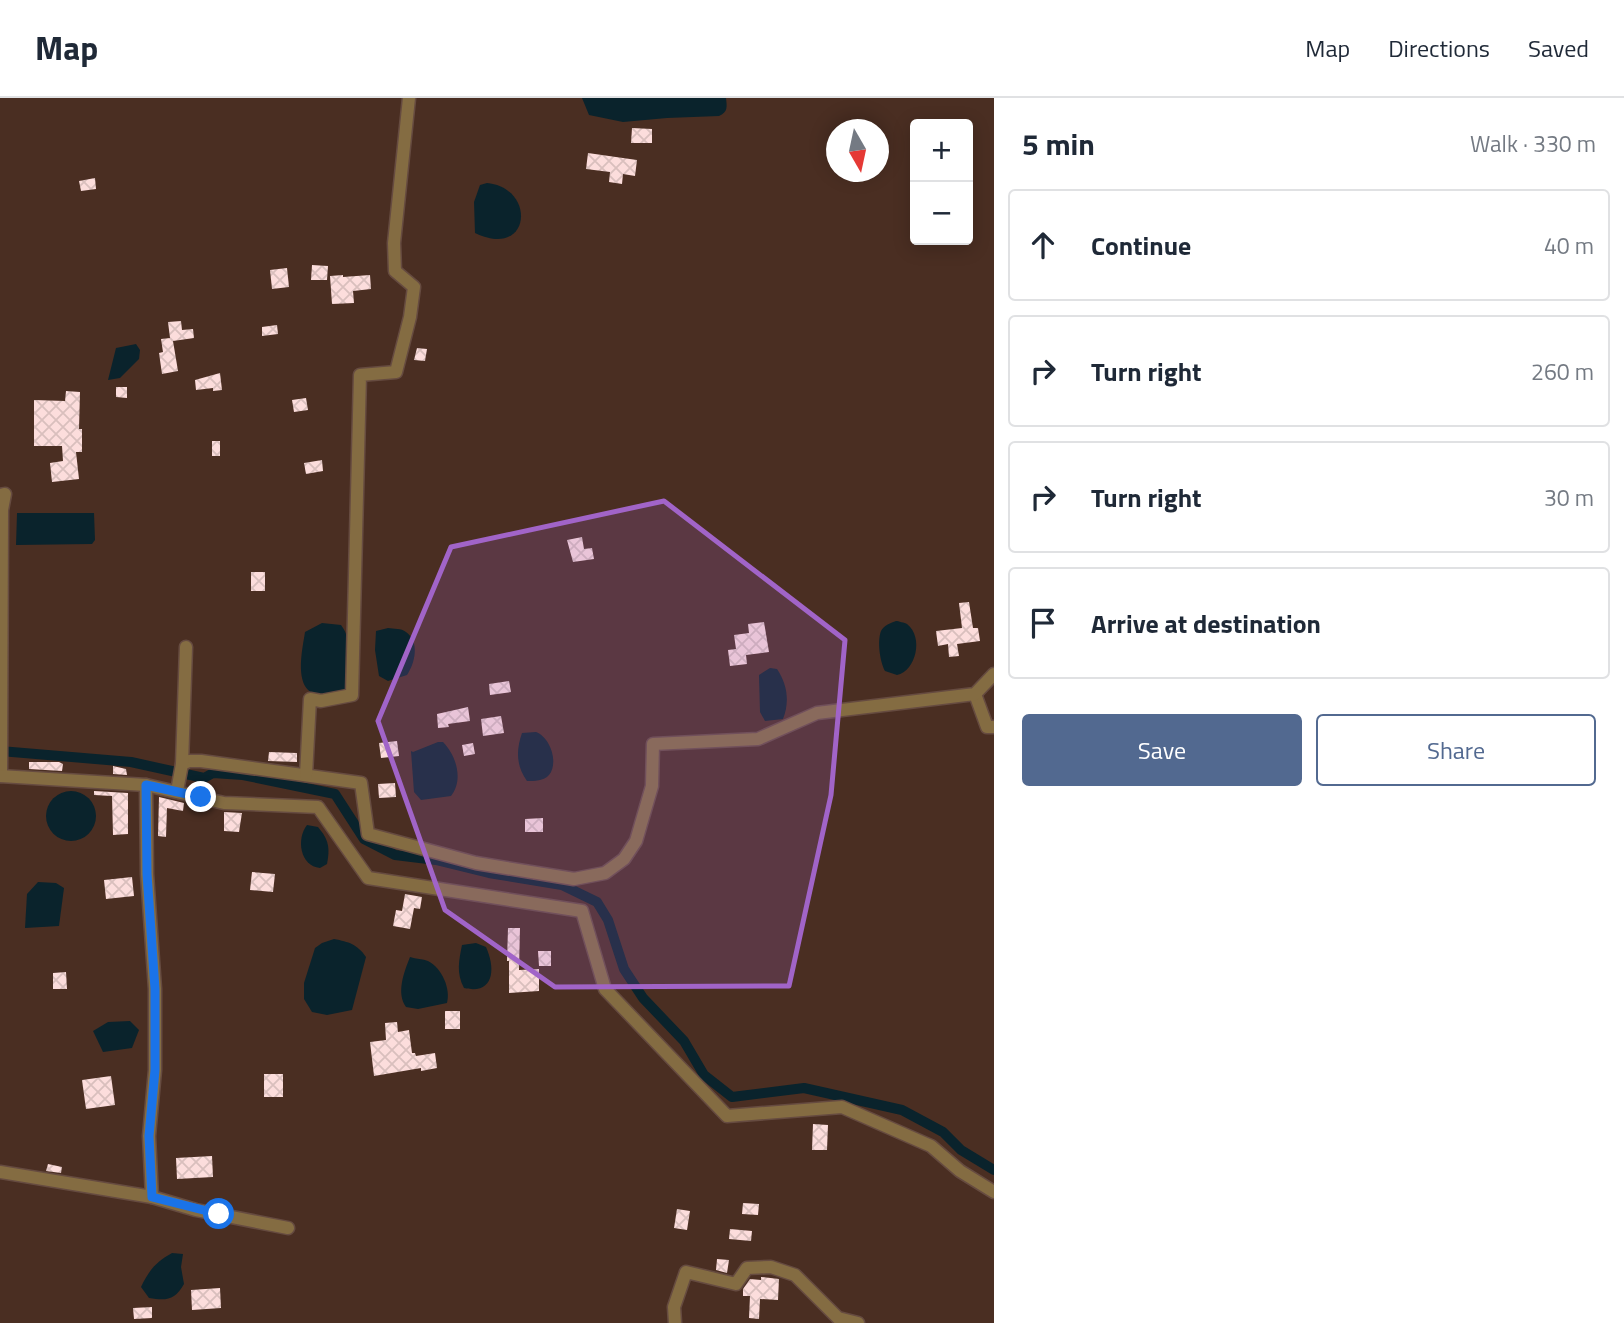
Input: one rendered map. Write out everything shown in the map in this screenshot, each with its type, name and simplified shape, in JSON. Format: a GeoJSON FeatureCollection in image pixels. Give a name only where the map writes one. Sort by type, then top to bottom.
{"type":"FeatureCollection","features":[{"type":"Feature","properties":{"kind":"street"},"geometry":{"type":"LineString","coordinates":[[306,775],[310,699],[321,701],[352,695],[360,375],[396,372],[410,317],[414,287],[395,271],[394,243],[409,98]]}},
{"type":"Feature","properties":{"kind":"street"},"geometry":{"type":"LineString","coordinates":[[0,495],[5,494],[2,510],[0,776],[146,785],[178,790],[225,803],[318,807],[368,878],[582,911],[605,989],[727,1116],[842,1107],[931,1146],[960,1171],[994,1192]]}},
{"type":"Feature","properties":{"kind":"street"},"geometry":{"type":"LineString","coordinates":[[178,790],[182,764],[186,647]]}},
{"type":"Feature","properties":{"kind":"street"},"geometry":{"type":"LineString","coordinates":[[182,764],[201,761],[361,783],[368,834],[476,863],[574,879],[604,873],[624,859],[636,841],[652,786],[653,744],[758,739],[817,713],[975,694],[994,674]]}},
{"type":"Feature","properties":{"kind":"street"},"geometry":{"type":"LineString","coordinates":[[975,694],[987,727],[994,727]]}},
{"type":"Feature","properties":{"kind":"street"},"geometry":{"type":"LineString","coordinates":[[146,785],[147,874],[155,989],[155,1070],[149,1136],[152,1197]]}},
{"type":"Feature","properties":{"kind":"street"},"geometry":{"type":"LineString","coordinates":[[0,1172],[152,1197],[196,1210],[288,1227]]}},
{"type":"Feature","properties":{"kind":"street"},"geometry":{"type":"LineString","coordinates":[[675,1323],[674,1307],[685,1272],[736,1284],[747,1268],[771,1267],[795,1275],[838,1318],[858,1323]]}},
{"type":"Feature","properties":{"kind":"highlighted area"},"geometry":{"type":"Polygon","coordinates":[[[664,501],[845,640],[831,795],[789,986],[555,987],[445,910],[378,721],[451,547],[664,501]]]}},
{"type":"Feature","properties":{"kind":"water"},"geometry":{"type":"Polygon","coordinates":[[[582,98],[726,98],[727,107],[719,116],[623,122],[589,115],[582,98]]]}},
{"type":"Feature","properties":{"kind":"water"},"geometry":{"type":"Polygon","coordinates":[[[487,183],[503,188],[514,197],[520,208],[521,220],[517,230],[508,237],[494,239],[475,233],[474,202],[480,185],[487,183]]]}},
{"type":"Feature","properties":{"kind":"water"},"geometry":{"type":"Polygon","coordinates":[[[136,344],[140,350],[139,359],[120,378],[108,380],[116,348],[136,344]]]}},
{"type":"Feature","properties":{"kind":"water"},"geometry":{"type":"Polygon","coordinates":[[[17,513],[94,513],[95,540],[92,544],[16,545],[17,513]]]}},
{"type":"Feature","properties":{"kind":"water"},"geometry":{"type":"Polygon","coordinates":[[[896,621],[907,624],[912,630],[916,645],[913,661],[904,672],[897,675],[885,671],[879,646],[882,629],[896,621]]]}},
{"type":"Feature","properties":{"kind":"water"},"geometry":{"type":"Polygon","coordinates":[[[322,623],[341,625],[349,647],[346,688],[339,693],[326,695],[315,694],[308,689],[301,672],[305,632],[322,623]]]}},
{"type":"Feature","properties":{"kind":"water"},"geometry":{"type":"Polygon","coordinates":[[[388,628],[406,632],[413,641],[415,653],[407,675],[388,681],[379,676],[375,650],[376,631],[388,628]]]}},
{"type":"Feature","properties":{"kind":"water"},"geometry":{"type":"Polygon","coordinates":[[[770,668],[777,669],[783,681],[786,706],[783,719],[765,721],[760,712],[759,675],[770,668]]]}},
{"type":"Feature","properties":{"kind":"water"},"geometry":{"type":"Polygon","coordinates":[[[536,732],[545,739],[552,751],[552,770],[547,777],[527,781],[519,764],[519,746],[522,733],[536,732]]]}},
{"type":"Feature","properties":{"kind":"water"},"geometry":{"type":"Polygon","coordinates":[[[443,742],[455,761],[458,775],[455,790],[451,796],[421,800],[414,792],[411,751],[443,742]]]}},
{"type":"Feature","properties":{"kind":"water"},"geometry":{"type":"Polygon","coordinates":[[[71,791],[89,798],[96,816],[89,834],[71,841],[53,834],[46,816],[53,798],[71,791]]]}},
{"type":"Feature","properties":{"kind":"water"},"geometry":{"type":"Polygon","coordinates":[[[307,825],[318,827],[328,844],[327,864],[320,868],[308,862],[302,851],[302,837],[307,825]]]}},
{"type":"Feature","properties":{"kind":"water"},"geometry":{"type":"Polygon","coordinates":[[[38,882],[56,883],[64,888],[59,926],[25,928],[27,894],[38,882]]]}},
{"type":"Feature","properties":{"kind":"water"},"geometry":{"type":"Polygon","coordinates":[[[334,939],[352,944],[366,957],[352,1010],[327,1015],[312,1012],[304,999],[304,983],[315,948],[334,939]]]}},
{"type":"Feature","properties":{"kind":"water"},"geometry":{"type":"Polygon","coordinates":[[[476,943],[486,947],[491,964],[490,978],[481,988],[464,988],[459,972],[462,945],[476,943]]]}},
{"type":"Feature","properties":{"kind":"water"},"geometry":{"type":"Polygon","coordinates":[[[410,957],[433,964],[446,985],[447,1003],[418,1009],[406,1007],[401,989],[410,957]]]}},
{"type":"Feature","properties":{"kind":"water"},"geometry":{"type":"Polygon","coordinates":[[[130,1021],[139,1030],[132,1048],[103,1052],[93,1031],[108,1022],[130,1021]]]}},
{"type":"Feature","properties":{"kind":"water"},"geometry":{"type":"Polygon","coordinates":[[[172,1253],[183,1254],[181,1267],[184,1284],[170,1298],[149,1298],[141,1287],[144,1281],[157,1263],[172,1253]]]}},
{"type":"Feature","properties":{"kind":"building"},"geometry":{"type":"Polygon","coordinates":[[[632,128],[652,129],[652,143],[631,143],[632,128]]]}},
{"type":"Feature","properties":{"kind":"building"},"geometry":{"type":"Polygon","coordinates":[[[588,153],[637,160],[635,176],[623,174],[622,184],[609,182],[610,172],[586,169],[588,153]]]}},
{"type":"Feature","properties":{"kind":"building"},"geometry":{"type":"Polygon","coordinates":[[[95,178],[96,189],[81,191],[79,181],[95,178]]]}},
{"type":"Feature","properties":{"kind":"building"},"geometry":{"type":"Polygon","coordinates":[[[312,265],[328,266],[327,280],[311,280],[312,265]]]}},
{"type":"Feature","properties":{"kind":"building"},"geometry":{"type":"Polygon","coordinates":[[[287,268],[289,287],[272,289],[270,270],[287,268]]]}},
{"type":"Feature","properties":{"kind":"building"},"geometry":{"type":"Polygon","coordinates":[[[370,275],[371,289],[353,291],[354,303],[332,304],[330,276],[370,275]]]}},
{"type":"Feature","properties":{"kind":"building"},"geometry":{"type":"Polygon","coordinates":[[[181,321],[182,330],[193,329],[194,338],[173,341],[178,371],[162,374],[159,353],[163,352],[161,339],[170,338],[168,322],[181,321]]]}},
{"type":"Feature","properties":{"kind":"building"},"geometry":{"type":"Polygon","coordinates":[[[277,325],[278,334],[262,336],[262,327],[277,325]]]}},
{"type":"Feature","properties":{"kind":"building"},"geometry":{"type":"Polygon","coordinates":[[[417,348],[427,349],[425,361],[414,360],[417,348]]]}},
{"type":"Feature","properties":{"kind":"building"},"geometry":{"type":"Polygon","coordinates":[[[220,373],[222,390],[196,390],[195,380],[220,373]]]}},
{"type":"Feature","properties":{"kind":"building"},"geometry":{"type":"Polygon","coordinates":[[[116,387],[127,387],[127,398],[116,397],[116,387]]]}},
{"type":"Feature","properties":{"kind":"building"},"geometry":{"type":"Polygon","coordinates":[[[66,391],[80,392],[79,429],[82,429],[82,452],[76,452],[79,479],[52,482],[50,463],[63,461],[62,446],[34,446],[34,400],[65,401],[66,391]]]}},
{"type":"Feature","properties":{"kind":"building"},"geometry":{"type":"Polygon","coordinates":[[[306,398],[308,410],[294,412],[292,400],[306,398]]]}},
{"type":"Feature","properties":{"kind":"building"},"geometry":{"type":"Polygon","coordinates":[[[212,441],[220,441],[220,456],[212,456],[212,441]]]}},
{"type":"Feature","properties":{"kind":"building"},"geometry":{"type":"Polygon","coordinates":[[[322,460],[323,471],[306,474],[304,463],[322,460]]]}},
{"type":"Feature","properties":{"kind":"building"},"geometry":{"type":"Polygon","coordinates":[[[582,537],[584,549],[592,548],[594,559],[573,562],[567,540],[582,537]]]}},
{"type":"Feature","properties":{"kind":"building"},"geometry":{"type":"Polygon","coordinates":[[[251,572],[265,572],[265,591],[251,591],[251,572]]]}},
{"type":"Feature","properties":{"kind":"building"},"geometry":{"type":"Polygon","coordinates":[[[969,602],[973,628],[978,628],[980,641],[957,644],[959,656],[949,657],[948,644],[938,646],[936,631],[962,628],[959,603],[969,602]]]}},
{"type":"Feature","properties":{"kind":"building"},"geometry":{"type":"Polygon","coordinates":[[[764,622],[769,652],[746,655],[747,664],[730,666],[728,650],[736,649],[734,635],[749,633],[748,624],[764,622]]]}},
{"type":"Feature","properties":{"kind":"building"},"geometry":{"type":"Polygon","coordinates":[[[509,681],[511,692],[490,695],[489,684],[509,681]]]}},
{"type":"Feature","properties":{"kind":"building"},"geometry":{"type":"Polygon","coordinates":[[[468,707],[470,721],[438,728],[437,714],[468,707]]]}},
{"type":"Feature","properties":{"kind":"building"},"geometry":{"type":"Polygon","coordinates":[[[501,716],[504,733],[483,736],[481,719],[501,716]]]}},
{"type":"Feature","properties":{"kind":"building"},"geometry":{"type":"Polygon","coordinates":[[[397,741],[399,756],[381,758],[379,743],[397,741]]]}},
{"type":"Feature","properties":{"kind":"building"},"geometry":{"type":"Polygon","coordinates":[[[473,743],[475,754],[464,756],[462,745],[473,743]]]}},
{"type":"Feature","properties":{"kind":"building"},"geometry":{"type":"Polygon","coordinates":[[[269,752],[297,753],[297,762],[268,761],[269,752]]]}},
{"type":"Feature","properties":{"kind":"building"},"geometry":{"type":"Polygon","coordinates":[[[29,762],[59,762],[63,764],[62,771],[29,769],[29,762]]]}},
{"type":"Feature","properties":{"kind":"building"},"geometry":{"type":"Polygon","coordinates":[[[113,766],[126,769],[127,775],[113,774],[113,766]]]}},
{"type":"Feature","properties":{"kind":"building"},"geometry":{"type":"Polygon","coordinates":[[[395,783],[396,797],[379,798],[378,784],[395,783]]]}},
{"type":"Feature","properties":{"kind":"building"},"geometry":{"type":"Polygon","coordinates":[[[94,791],[128,793],[128,834],[113,835],[112,796],[94,795],[94,791]]]}},
{"type":"Feature","properties":{"kind":"building"},"geometry":{"type":"Polygon","coordinates":[[[159,797],[184,803],[183,811],[167,808],[166,837],[158,836],[159,797]]]}},
{"type":"Feature","properties":{"kind":"building"},"geometry":{"type":"Polygon","coordinates":[[[224,812],[242,813],[239,832],[224,831],[224,812]]]}},
{"type":"Feature","properties":{"kind":"building"},"geometry":{"type":"Polygon","coordinates":[[[543,818],[543,832],[525,832],[525,819],[543,818]]]}},
{"type":"Feature","properties":{"kind":"building"},"geometry":{"type":"Polygon","coordinates":[[[252,872],[275,874],[273,892],[250,890],[252,872]]]}},
{"type":"Feature","properties":{"kind":"building"},"geometry":{"type":"Polygon","coordinates":[[[132,877],[134,896],[106,899],[104,880],[132,877]]]}},
{"type":"Feature","properties":{"kind":"building"},"geometry":{"type":"Polygon","coordinates":[[[405,894],[422,897],[420,909],[414,908],[410,929],[393,926],[396,910],[402,911],[405,894]]]}},
{"type":"Feature","properties":{"kind":"building"},"geometry":{"type":"Polygon","coordinates":[[[508,928],[520,928],[519,970],[539,969],[539,991],[509,993],[508,928]]]}},
{"type":"Feature","properties":{"kind":"building"},"geometry":{"type":"Polygon","coordinates":[[[538,951],[551,951],[551,966],[539,966],[538,951]]]}},
{"type":"Feature","properties":{"kind":"building"},"geometry":{"type":"Polygon","coordinates":[[[66,972],[67,989],[53,989],[53,973],[66,972]]]}},
{"type":"Feature","properties":{"kind":"building"},"geometry":{"type":"Polygon","coordinates":[[[445,1011],[460,1011],[460,1029],[445,1029],[445,1011]]]}},
{"type":"Feature","properties":{"kind":"building"},"geometry":{"type":"Polygon","coordinates":[[[397,1022],[398,1032],[409,1030],[412,1053],[416,1056],[435,1053],[437,1068],[374,1076],[370,1042],[386,1040],[385,1023],[397,1022]]]}},
{"type":"Feature","properties":{"kind":"building"},"geometry":{"type":"Polygon","coordinates":[[[264,1074],[283,1074],[283,1097],[264,1097],[264,1074]]]}},
{"type":"Feature","properties":{"kind":"building"},"geometry":{"type":"Polygon","coordinates":[[[111,1076],[115,1105],[86,1109],[82,1080],[111,1076]]]}},
{"type":"Feature","properties":{"kind":"building"},"geometry":{"type":"Polygon","coordinates":[[[813,1124],[828,1125],[827,1150],[812,1150],[813,1124]]]}},
{"type":"Feature","properties":{"kind":"building"},"geometry":{"type":"Polygon","coordinates":[[[212,1156],[213,1177],[177,1179],[176,1158],[212,1156]]]}},
{"type":"Feature","properties":{"kind":"building"},"geometry":{"type":"Polygon","coordinates":[[[48,1164],[62,1167],[61,1173],[46,1171],[48,1164]]]}},
{"type":"Feature","properties":{"kind":"building"},"geometry":{"type":"Polygon","coordinates":[[[743,1203],[759,1204],[758,1215],[742,1214],[743,1203]]]}},
{"type":"Feature","properties":{"kind":"building"},"geometry":{"type":"Polygon","coordinates":[[[677,1209],[690,1211],[687,1230],[674,1228],[677,1209]]]}},
{"type":"Feature","properties":{"kind":"building"},"geometry":{"type":"Polygon","coordinates":[[[730,1229],[752,1231],[751,1241],[729,1239],[730,1229]]]}},
{"type":"Feature","properties":{"kind":"building"},"geometry":{"type":"Polygon","coordinates":[[[717,1259],[729,1260],[727,1273],[716,1270],[717,1259]]]}},
{"type":"Feature","properties":{"kind":"building"},"geometry":{"type":"Polygon","coordinates":[[[761,1277],[779,1279],[778,1300],[760,1299],[759,1319],[749,1318],[750,1296],[743,1296],[743,1289],[750,1279],[761,1280],[761,1277]]]}},
{"type":"Feature","properties":{"kind":"building"},"geometry":{"type":"Polygon","coordinates":[[[220,1288],[221,1308],[192,1310],[191,1290],[220,1288]]]}},
{"type":"Feature","properties":{"kind":"building"},"geometry":{"type":"Polygon","coordinates":[[[152,1307],[152,1318],[134,1319],[133,1308],[152,1307]]]}},
{"type":"Feature","properties":{"kind":"waterway"},"geometry":{"type":"LineString","coordinates":[[0,751],[131,762],[204,778],[213,773],[243,775],[335,794],[364,839],[395,855],[436,860],[489,873],[562,885],[597,902],[608,920],[624,969],[643,998],[684,1041],[704,1075],[732,1097],[804,1088],[902,1110],[943,1132],[961,1150],[994,1170]]}},
{"type":"Feature","properties":{"kind":"route"},"geometry":{"type":"LineString","coordinates":[[201,797],[146,785],[147,874],[155,989],[155,1070],[149,1136],[152,1197],[219,1214]]}}]}
